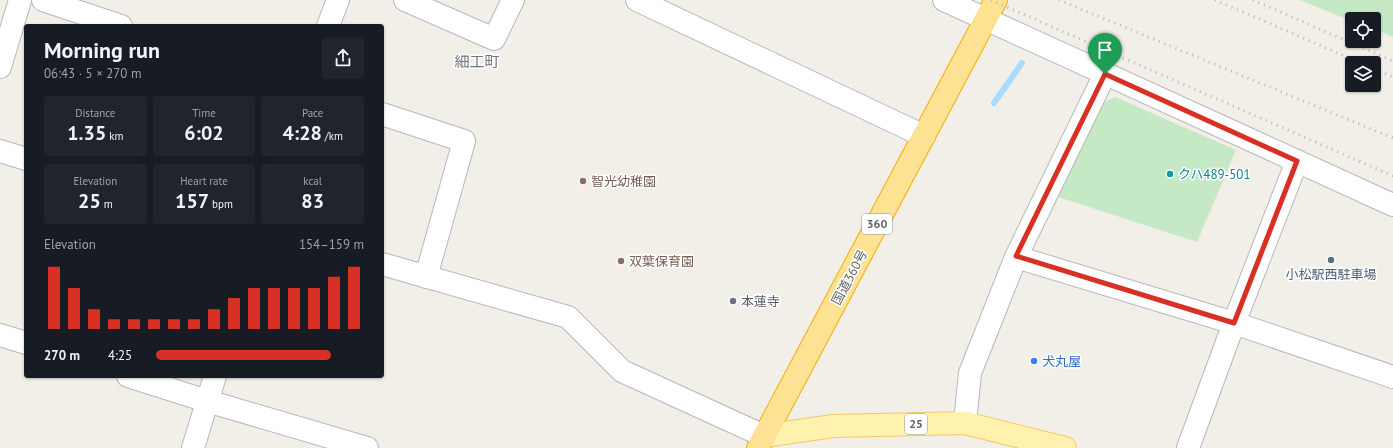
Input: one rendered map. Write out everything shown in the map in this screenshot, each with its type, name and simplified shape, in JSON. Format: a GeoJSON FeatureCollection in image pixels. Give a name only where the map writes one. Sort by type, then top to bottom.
{"type":"FeatureCollection","features":[{"type":"Feature","properties":{"kind":"highway","name":"国道360号"},"geometry":{"type":"LineString","coordinates":[[761,442],[991,9]]}},
{"type":"Feature","properties":{"kind":"main road","name":"25"},"geometry":{"type":"LineString","coordinates":[[761,442],[833,426],[965,423],[1065,448]]}},
{"type":"Feature","properties":{"kind":"street"},"geometry":{"type":"LineString","coordinates":[[0,67],[20,0]]}},
{"type":"Feature","properties":{"kind":"street"},"geometry":{"type":"LineString","coordinates":[[43,0],[115,24]]}},
{"type":"Feature","properties":{"kind":"street"},"geometry":{"type":"LineString","coordinates":[[329,24],[338,0]]}},
{"type":"Feature","properties":{"kind":"street"},"geometry":{"type":"LineString","coordinates":[[405,0],[494,39],[513,0]]}},
{"type":"Feature","properties":{"kind":"street"},"geometry":{"type":"LineString","coordinates":[[637,0],[924,136]]}},
{"type":"Feature","properties":{"kind":"street"},"geometry":{"type":"LineString","coordinates":[[944,0],[991,9],[1105,74],[1393,206]]}},
{"type":"Feature","properties":{"kind":"street"},"geometry":{"type":"LineString","coordinates":[[965,423],[970,373],[1016,256],[1105,74]]}},
{"type":"Feature","properties":{"kind":"street"},"geometry":{"type":"LineString","coordinates":[[384,115],[464,141],[426,277]]}},
{"type":"Feature","properties":{"kind":"street"},"geometry":{"type":"LineString","coordinates":[[0,151],[24,158]]}},
{"type":"Feature","properties":{"kind":"street"},"geometry":{"type":"LineString","coordinates":[[1188,448],[1234,323],[1297,161]]}},
{"type":"Feature","properties":{"kind":"street"},"geometry":{"type":"LineString","coordinates":[[1016,256],[1234,323],[1393,377]]}},
{"type":"Feature","properties":{"kind":"street"},"geometry":{"type":"LineString","coordinates":[[384,265],[568,317],[622,371],[761,442]]}},
{"type":"Feature","properties":{"kind":"street"},"geometry":{"type":"LineString","coordinates":[[0,335],[24,342]]}},
{"type":"Feature","properties":{"kind":"street"},"geometry":{"type":"LineString","coordinates":[[134,378],[367,448]]}},
{"type":"Feature","properties":{"kind":"street"},"geometry":{"type":"LineString","coordinates":[[193,448],[213,378]]}},
{"type":"Feature","properties":{"kind":"green space"},"geometry":{"type":"Polygon","coordinates":[[[1300,0],[1393,0],[1393,37],[1381,32],[1381,12],[1345,12],[1345,18],[1300,0]]]}},
{"type":"Feature","properties":{"kind":"green space"},"geometry":{"type":"Polygon","coordinates":[[[1115,97],[1236,150],[1197,242],[1052,195],[1103,103],[1115,97]]]}},
{"type":"Feature","properties":{"kind":"waterway"},"geometry":{"type":"LineString","coordinates":[[994,103],[1022,63]]}},
{"type":"Feature","properties":{"kind":"railway"},"geometry":{"type":"LineString","coordinates":[[991,0],[1393,176]]}},
{"type":"Feature","properties":{"kind":"railway"},"geometry":{"type":"LineString","coordinates":[[1059,0],[1393,138]]}},
{"type":"Feature","properties":{"kind":"railway"},"geometry":{"type":"LineString","coordinates":[[1215,0],[1345,56]]}},
{"type":"Feature","properties":{"kind":"railway"},"geometry":{"type":"LineString","coordinates":[[1253,0],[1393,61]]}},
{"type":"Feature","properties":{"kind":"railway"},"geometry":{"type":"LineString","coordinates":[[1381,72],[1393,77]]}},
{"type":"Feature","properties":{"kind":"place","name":"クハ489-501"},"geometry":{"type":"Point","coordinates":[1170,174]}},
{"type":"Feature","properties":{"kind":"place","name":"智光幼稚園"},"geometry":{"type":"Point","coordinates":[583,181]}},
{"type":"Feature","properties":{"kind":"place","name":"小松駅西駐車場"},"geometry":{"type":"Point","coordinates":[1331,260]}},
{"type":"Feature","properties":{"kind":"place","name":"双葉保育園"},"geometry":{"type":"Point","coordinates":[621,261]}},
{"type":"Feature","properties":{"kind":"place","name":"本蓮寺"},"geometry":{"type":"Point","coordinates":[733,301]}},
{"type":"Feature","properties":{"kind":"place","name":"犬丸屋"},"geometry":{"type":"Point","coordinates":[1034,361]}},
{"type":"Feature","properties":{"kind":"district","name":"細工町"},"geometry":{"type":"Point","coordinates":[477,62]}},
{"type":"Feature","properties":{"kind":"route"},"geometry":{"type":"LineString","coordinates":[[1105,74],[1297,161],[1234,323],[1016,256],[1105,74]]}}]}
